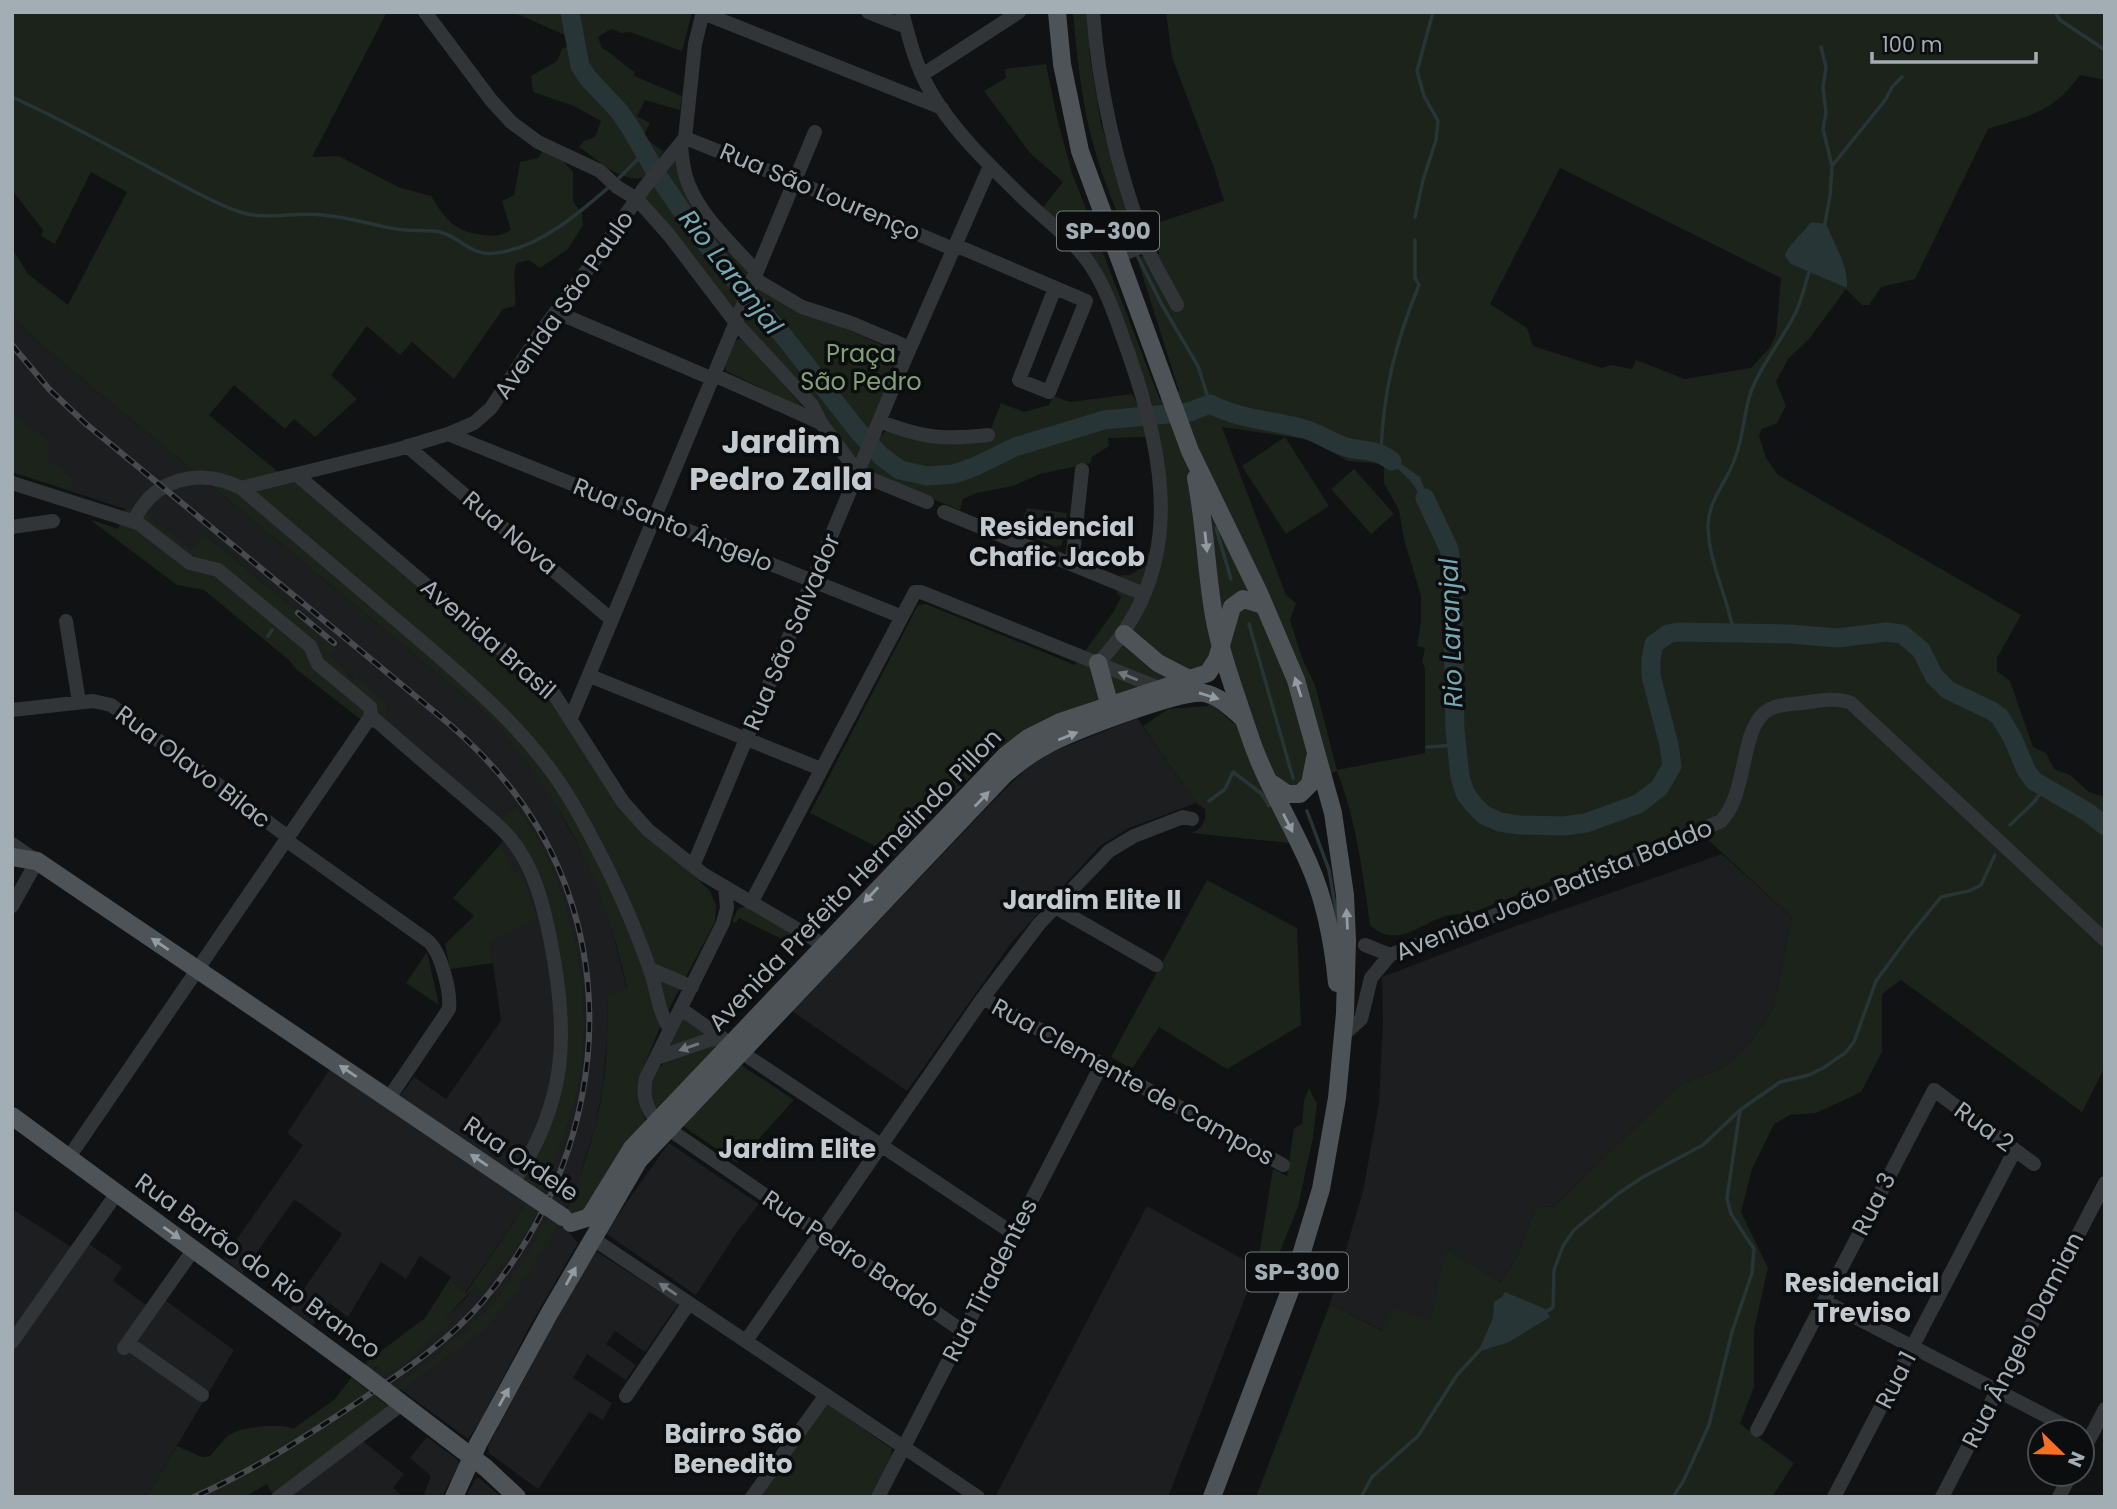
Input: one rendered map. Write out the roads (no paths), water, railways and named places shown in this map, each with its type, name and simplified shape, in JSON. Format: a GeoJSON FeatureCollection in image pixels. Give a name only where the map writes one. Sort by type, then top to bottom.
{"type":"FeatureCollection","features":[{"type":"Feature","properties":{"kind":"main road","name":"SP-300"},"geometry":{"type":"LineString","coordinates":[[1057,12],[1062,64],[1080,151],[1187,444],[1296,680],[1333,813],[1345,895],[1345,1013],[1332,1133],[1315,1212],[1292,1287],[1212,1497]]}},
{"type":"Feature","properties":{"kind":"main road","name":"SP-300"},"geometry":{"type":"LineString","coordinates":[[1187,444],[1204,528],[1212,603],[1221,643],[1244,719],[1268,781],[1309,863],[1324,905],[1333,949],[1342,1036]]}},
{"type":"Feature","properties":{"kind":"main road","name":"Avenida Prefeito Hermelindo Pillon"},"geometry":{"type":"LineString","coordinates":[[1011,760],[1158,688],[1205,674],[1212,669],[1229,611],[1235,603],[1248,599],[1263,605]]}},
{"type":"Feature","properties":{"kind":"main road"},"geometry":{"type":"LineString","coordinates":[[1124,634],[1158,663],[1189,679]]}},
{"type":"Feature","properties":{"kind":"main road"},"geometry":{"type":"LineString","coordinates":[[1098,663],[1111,712]]}},
{"type":"Feature","properties":{"kind":"main road"},"geometry":{"type":"LineString","coordinates":[[1089,712],[1097,689],[1098,663]]}},
{"type":"Feature","properties":{"kind":"main road","name":"Avenida Prefeito Hermelindo Pillon"},"geometry":{"type":"LineString","coordinates":[[567,1220],[587,1218],[592,1213],[634,1156],[731,1045],[791,990],[1036,734],[1089,712],[1111,712],[1199,693],[1217,698],[1244,719]]}},
{"type":"Feature","properties":{"kind":"main road"},"geometry":{"type":"LineString","coordinates":[[1268,781],[1287,794],[1300,794],[1310,784],[1316,753]]}},
{"type":"Feature","properties":{"kind":"main road"},"geometry":{"type":"LineString","coordinates":[[12,857],[37,861]]}},
{"type":"Feature","properties":{"kind":"main road","name":"Rua Ordele"},"geometry":{"type":"LineString","coordinates":[[37,861],[592,1238]]}},
{"type":"Feature","properties":{"kind":"main road","name":"Rua Barão do Rio Branco"},"geometry":{"type":"LineString","coordinates":[[12,1116],[480,1463]]}},
{"type":"Feature","properties":{"kind":"main road","name":"Avenida Prefeito Hermelindo Pillon"},"geometry":{"type":"LineString","coordinates":[[454,1497],[480,1463],[634,1156]]}},
{"type":"Feature","properties":{"kind":"main road"},"geometry":{"type":"LineString","coordinates":[[480,1463],[517,1497]]}},
{"type":"Feature","properties":{"kind":"main road"},"geometry":{"type":"LineString","coordinates":[[480,1463],[532,1497]]}},
{"type":"Feature","properties":{"kind":"street"},"geometry":{"type":"LineString","coordinates":[[425,12],[491,100],[512,122],[538,142],[591,166],[637,200],[812,405],[821,423],[859,474],[927,502]]}},
{"type":"Feature","properties":{"kind":"street"},"geometry":{"type":"LineString","coordinates":[[910,348],[851,323],[802,307],[753,279],[698,203],[687,182],[683,142],[695,44],[703,12],[943,109]]}},
{"type":"Feature","properties":{"kind":"street"},"geometry":{"type":"LineString","coordinates":[[868,12],[904,20],[925,81],[943,109],[990,166],[1089,263],[1113,312],[1146,405],[1153,430],[1160,482],[1161,520],[1155,566],[1124,634],[1098,663]]}},
{"type":"Feature","properties":{"kind":"street"},"geometry":{"type":"LineString","coordinates":[[906,95],[1019,12]]}},
{"type":"Feature","properties":{"kind":"street"},"geometry":{"type":"LineString","coordinates":[[1093,12],[1097,64],[1105,108],[1146,245],[1177,305]]}},
{"type":"Feature","properties":{"kind":"street"},"geometry":{"type":"LineString","coordinates":[[571,718],[815,132]]}},
{"type":"Feature","properties":{"kind":"street","name":"Avenida São Paulo"},"geometry":{"type":"LineString","coordinates":[[240,488],[448,435],[474,423],[491,408],[555,312],[648,182],[683,142]]}},
{"type":"Feature","properties":{"kind":"street","name":"Rua São Lourenço"},"geometry":{"type":"LineString","coordinates":[[683,142],[794,181],[1055,288],[1086,301],[1049,392],[1019,380],[1055,288]]}},
{"type":"Feature","properties":{"kind":"street","name":"Rua São Salvador"},"geometry":{"type":"LineString","coordinates":[[693,866],[910,348],[990,166]]}},
{"type":"Feature","properties":{"kind":"street"},"geometry":{"type":"LineString","coordinates":[[1118,256],[1146,245]]}},
{"type":"Feature","properties":{"kind":"street"},"geometry":{"type":"LineString","coordinates":[[555,312],[821,423]]}},
{"type":"Feature","properties":{"kind":"street"},"geometry":{"type":"LineString","coordinates":[[877,427],[938,438],[988,435]]}},
{"type":"Feature","properties":{"kind":"street","name":"Rua Santo Ângelo"},"geometry":{"type":"LineString","coordinates":[[448,435],[900,616]]}},
{"type":"Feature","properties":{"kind":"street","name":"Rua Nova"},"geometry":{"type":"LineString","coordinates":[[407,446],[612,620]]}},
{"type":"Feature","properties":{"kind":"street"},"geometry":{"type":"LineString","coordinates":[[1072,564],[1082,470]]}},
{"type":"Feature","properties":{"kind":"street","name":"Avenida Brasil"},"geometry":{"type":"LineString","coordinates":[[297,475],[554,694],[633,814],[648,830],[693,866],[829,950]]}},
{"type":"Feature","properties":{"kind":"street"},"geometry":{"type":"LineString","coordinates":[[139,524],[140,506],[149,495],[168,484],[209,478],[228,482],[240,488],[482,694],[528,742],[574,805],[601,856],[650,970],[664,1021],[670,1029]]}},
{"type":"Feature","properties":{"kind":"street"},"geometry":{"type":"LineString","coordinates":[[12,483],[139,524],[190,563],[218,570],[310,646],[318,664],[370,707],[371,716],[69,1157]]}},
{"type":"Feature","properties":{"kind":"street"},"geometry":{"type":"LineString","coordinates":[[944,512],[1144,594]]}},
{"type":"Feature","properties":{"kind":"street"},"geometry":{"type":"LineString","coordinates":[[12,527],[53,521]]}},
{"type":"Feature","properties":{"kind":"street"},"geometry":{"type":"LineString","coordinates":[[751,903],[912,594],[918,591],[1158,688]]}},
{"type":"Feature","properties":{"kind":"street"},"geometry":{"type":"LineString","coordinates":[[66,621],[79,702]]}},
{"type":"Feature","properties":{"kind":"street"},"geometry":{"type":"LineString","coordinates":[[590,676],[821,769]]}},
{"type":"Feature","properties":{"kind":"street","name":"Avenida João Batista Baddo"},"geometry":{"type":"LineString","coordinates":[[1342,1036],[1361,1019],[1371,978],[1391,955],[1604,874],[1711,828],[1721,821],[1733,806],[1752,733],[1762,714],[1780,705],[1841,700],[1856,707],[2105,940]]}},
{"type":"Feature","properties":{"kind":"street","name":"Rua Olavo Bilac"},"geometry":{"type":"LineString","coordinates":[[12,710],[99,701],[117,708],[287,839],[428,941],[438,953],[449,1009],[388,1098]]}},
{"type":"Feature","properties":{"kind":"street"},"geometry":{"type":"LineString","coordinates":[[371,716],[505,833],[526,863],[542,901],[561,1001],[562,1047],[547,1116],[513,1183]]}},
{"type":"Feature","properties":{"kind":"street"},"geometry":{"type":"LineString","coordinates":[[746,1341],[1020,947],[1099,860],[1120,843],[1183,817],[1192,819]]}},
{"type":"Feature","properties":{"kind":"street"},"geometry":{"type":"LineString","coordinates":[[12,844],[37,861],[12,906]]}},
{"type":"Feature","properties":{"kind":"street"},"geometry":{"type":"LineString","coordinates":[[663,1125],[647,1108],[644,1093],[646,1078],[725,917],[725,887]]}},
{"type":"Feature","properties":{"kind":"street"},"geometry":{"type":"LineString","coordinates":[[1055,907],[1156,965]]}},
{"type":"Feature","properties":{"kind":"street"},"geometry":{"type":"LineString","coordinates":[[1365,945],[1391,955]]}},
{"type":"Feature","properties":{"kind":"street"},"geometry":{"type":"LineString","coordinates":[[650,970],[692,987]]}},
{"type":"Feature","properties":{"kind":"street","name":"Rua Clemente de Campos"},"geometry":{"type":"LineString","coordinates":[[983,999],[1283,1165]]}},
{"type":"Feature","properties":{"kind":"street"},"geometry":{"type":"LineString","coordinates":[[681,1009],[1014,1234]]}},
{"type":"Feature","properties":{"kind":"street"},"geometry":{"type":"LineString","coordinates":[[656,1058],[709,1040],[731,1045]]}},
{"type":"Feature","properties":{"kind":"street","name":"Rua Tiradentes"},"geometry":{"type":"LineString","coordinates":[[877,1497],[1102,1064]]}},
{"type":"Feature","properties":{"kind":"street","name":"Rua 2"},"geometry":{"type":"LineString","coordinates":[[1934,1090],[2034,1164]]}},
{"type":"Feature","properties":{"kind":"street","name":"Rua 3"},"geometry":{"type":"LineString","coordinates":[[1757,1430],[1934,1090]]}},
{"type":"Feature","properties":{"kind":"street","name":"Rua Pedro Baddo"},"geometry":{"type":"LineString","coordinates":[[663,1125],[964,1332]]}},
{"type":"Feature","properties":{"kind":"street","name":"Rua 1"},"geometry":{"type":"LineString","coordinates":[[1834,1497],[2015,1150]]}},
{"type":"Feature","properties":{"kind":"street","name":"Rua Ângelo Damian"},"geometry":{"type":"LineString","coordinates":[[1942,1497],[2105,1183]]}},
{"type":"Feature","properties":{"kind":"street"},"geometry":{"type":"LineString","coordinates":[[12,1342],[117,1193]]}},
{"type":"Feature","properties":{"kind":"street","name":"Rua Ordele"},"geometry":{"type":"LineString","coordinates":[[592,1238],[978,1497]]}},
{"type":"Feature","properties":{"kind":"street"},"geometry":{"type":"LineString","coordinates":[[194,1249],[126,1345],[202,1395]]}},
{"type":"Feature","properties":{"kind":"street"},"geometry":{"type":"LineString","coordinates":[[1824,1301],[2051,1418]]}},
{"type":"Feature","properties":{"kind":"street"},"geometry":{"type":"LineString","coordinates":[[626,1396],[689,1303]]}},
{"type":"Feature","properties":{"kind":"street"},"geometry":{"type":"LineString","coordinates":[[752,1497],[826,1395]]}},
{"type":"Feature","properties":{"kind":"street"},"geometry":{"type":"LineString","coordinates":[[279,1497],[398,1400]]}},
{"type":"Feature","properties":{"kind":"waterway","name":"Rio Laranjal"},"geometry":{"type":"LineString","coordinates":[[570,12],[580,66],[619,111],[688,220],[858,431],[881,456],[900,470],[927,476],[954,474],[1015,447],[1104,420],[1189,412],[1210,404],[1243,416],[1306,429],[1340,445],[1375,452],[1392,461]]}},
{"type":"Feature","properties":{"kind":"waterway"},"geometry":{"type":"LineString","coordinates":[[1415,217],[1436,140],[1438,121],[1424,96],[1417,71],[1433,12]]}},
{"type":"Feature","properties":{"kind":"waterway"},"geometry":{"type":"LineString","coordinates":[[2055,12],[2060,20],[2105,50]]}},
{"type":"Feature","properties":{"kind":"waterway"},"geometry":{"type":"LineString","coordinates":[[1821,47],[1826,67],[1823,87],[1826,113],[1823,129],[1832,166]]}},
{"type":"Feature","properties":{"kind":"waterway"},"geometry":{"type":"LineString","coordinates":[[1824,228],[1832,166],[1902,77]]}},
{"type":"Feature","properties":{"kind":"waterway"},"geometry":{"type":"LineString","coordinates":[[12,97],[207,198],[240,212],[260,216],[323,215],[396,229],[441,232],[470,248],[486,253],[512,250],[542,237],[571,218],[609,187]]}},
{"type":"Feature","properties":{"kind":"waterway"},"geometry":{"type":"LineString","coordinates":[[615,182],[645,152]]}},
{"type":"Feature","properties":{"kind":"waterway"},"geometry":{"type":"LineString","coordinates":[[1126,228],[1131,241]]}},
{"type":"Feature","properties":{"kind":"waterway"},"geometry":{"type":"LineString","coordinates":[[1381,452],[1392,367],[1419,285],[1415,278],[1415,240]]}},
{"type":"Feature","properties":{"kind":"waterway"},"geometry":{"type":"LineString","coordinates":[[1138,257],[1162,305],[1198,366],[1210,404]]}},
{"type":"Feature","properties":{"kind":"waterway"},"geometry":{"type":"LineString","coordinates":[[1734,634],[1711,552],[1709,516],[1737,452],[1752,389],[1795,314],[1810,269]]}},
{"type":"Feature","properties":{"kind":"waterway","name":"Rio Laranjal"},"geometry":{"type":"LineString","coordinates":[[1425,498],[1449,549],[1452,572],[1455,730],[1460,777],[1465,793],[1484,815],[1500,822],[1519,825],[1564,826],[1586,823],[1638,804],[1659,788],[1672,766],[1651,676],[1651,659],[1654,644],[1668,634],[1791,634],[1837,638],[1886,632],[1902,634],[1921,650],[1934,676],[1948,690],[2000,717],[2034,781],[2089,813],[2105,826]]}},
{"type":"Feature","properties":{"kind":"waterway"},"geometry":{"type":"LineString","coordinates":[[1216,528],[1231,579]]}},
{"type":"Feature","properties":{"kind":"waterway"},"geometry":{"type":"LineString","coordinates":[[1249,624],[1293,778]]}},
{"type":"Feature","properties":{"kind":"waterway"},"geometry":{"type":"LineString","coordinates":[[268,636],[272,630]]}},
{"type":"Feature","properties":{"kind":"waterway"},"geometry":{"type":"LineString","coordinates":[[1427,747],[1457,745]]}},
{"type":"Feature","properties":{"kind":"waterway"},"geometry":{"type":"LineString","coordinates":[[1209,801],[1225,789],[1233,772],[1262,794],[1269,806]]}},
{"type":"Feature","properties":{"kind":"waterway"},"geometry":{"type":"LineString","coordinates":[[2010,825],[2034,802],[2044,788]]}},
{"type":"Feature","properties":{"kind":"waterway"},"geometry":{"type":"LineString","coordinates":[[1307,811],[1329,870],[1338,923]]}},
{"type":"Feature","properties":{"kind":"waterway"},"geometry":{"type":"LineString","coordinates":[[1545,1313],[1553,1307],[1554,1270],[1563,1246],[1574,1230],[1643,1177],[1703,1145],[1740,1110],[1780,1082],[1809,1075],[1845,1053],[1854,1042],[1876,981],[1910,935],[1941,897],[1969,891],[1981,885],[1995,855]]}},
{"type":"Feature","properties":{"kind":"waterway"},"geometry":{"type":"LineString","coordinates":[[1673,1497],[1684,1480],[1709,1425],[1732,1332],[1752,1273],[1754,1249],[1731,1214],[1727,1198],[1740,1110]]}},
{"type":"Feature","properties":{"kind":"waterway"},"geometry":{"type":"LineString","coordinates":[[1361,1497],[1372,1477],[1418,1436],[1457,1375],[1481,1349]]}},
{"type":"Feature","properties":{"kind":"railway"},"geometry":{"type":"LineString","coordinates":[[12,345],[49,389],[85,423],[442,718],[493,767],[523,805],[558,867],[577,923],[587,980],[589,1038],[582,1095],[568,1151],[546,1204],[517,1255],[482,1302],[439,1344],[358,1402],[258,1465],[194,1497]]}},
{"type":"Feature","properties":{"kind":"railway"},"geometry":{"type":"LineString","coordinates":[[298,613],[334,643]]}},
{"type":"Feature","properties":{"kind":"district","name":"Jardim Pedro Zalla"},"geometry":{"type":"Point","coordinates":[781,460]}},
{"type":"Feature","properties":{"kind":"district","name":"Residencial Chafic Jacob"},"geometry":{"type":"Point","coordinates":[1057,542]}},
{"type":"Feature","properties":{"kind":"district","name":"Jardim Elite II"},"geometry":{"type":"Point","coordinates":[1092,900]}},
{"type":"Feature","properties":{"kind":"district","name":"Jardim Elite"},"geometry":{"type":"Point","coordinates":[797,1149]}},
{"type":"Feature","properties":{"kind":"district","name":"Residencial Treviso"},"geometry":{"type":"Point","coordinates":[1862,1298]}},
{"type":"Feature","properties":{"kind":"district","name":"Bairro São Benedito"},"geometry":{"type":"Point","coordinates":[733,1449]}},
{"type":"Feature","properties":{"kind":"park label","name":"Praça São Pedro"},"geometry":{"type":"Point","coordinates":[861,368]}}]}
